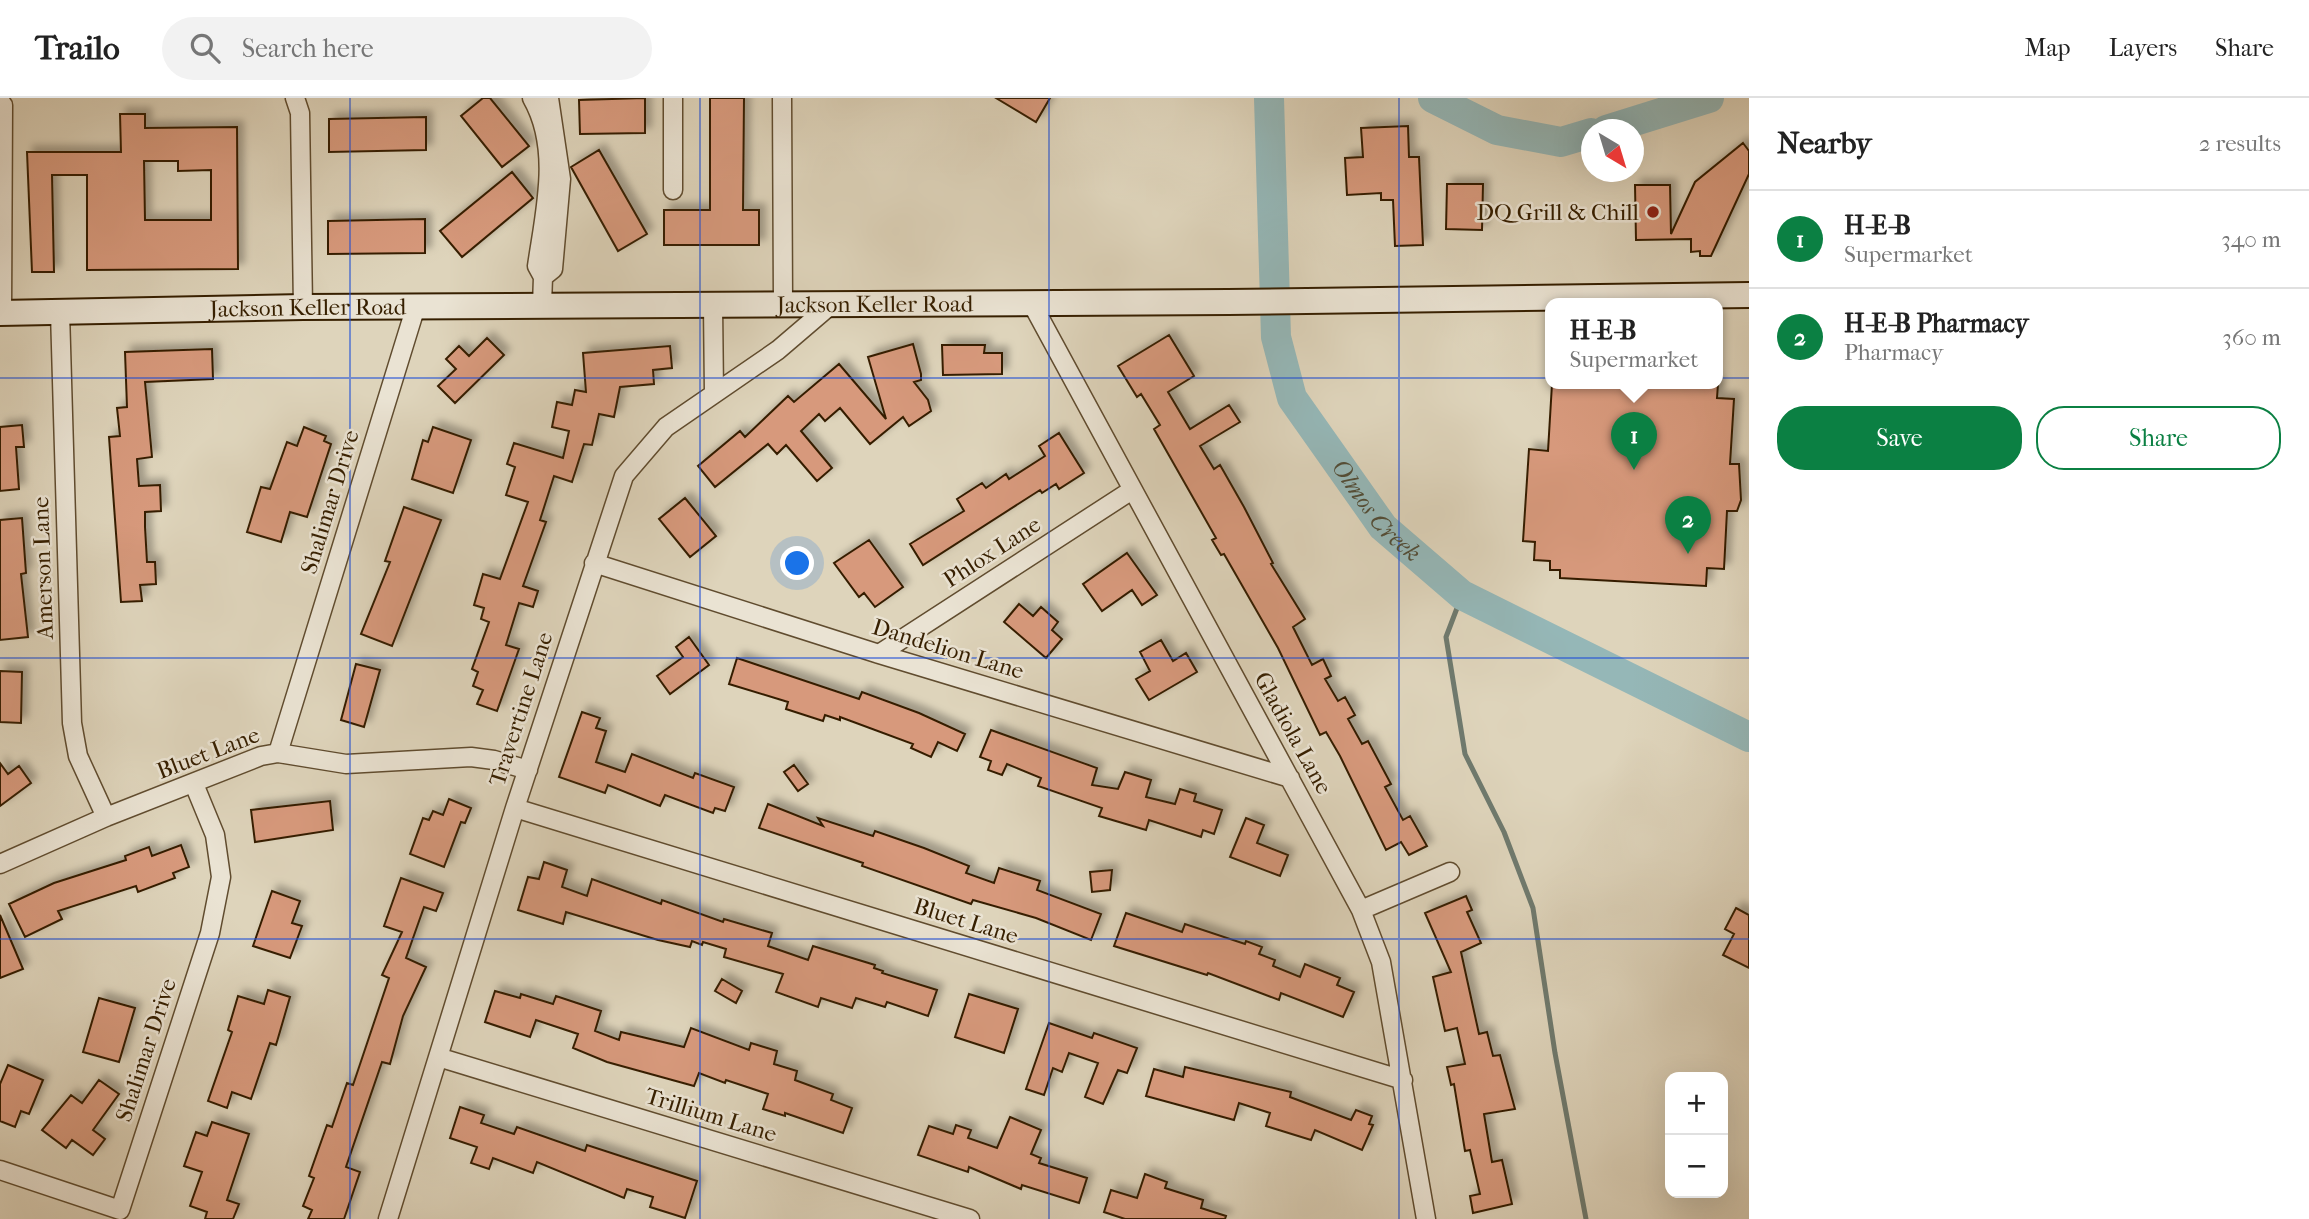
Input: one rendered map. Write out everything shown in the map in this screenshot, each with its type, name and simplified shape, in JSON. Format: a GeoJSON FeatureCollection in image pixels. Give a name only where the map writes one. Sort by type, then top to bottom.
{"type":"FeatureCollection","features":[{"type":"Feature","properties":{"kind":"main road","name":"Jackson Keller Road"},"geometry":{"type":"LineString","coordinates":[[1564,298],[1749,295]]}},
{"type":"Feature","properties":{"kind":"main road","name":"Jackson Keller Road"},"geometry":{"type":"LineString","coordinates":[[1,313],[303,307],[1545,298]]}},
{"type":"Feature","properties":{"kind":"street"},"geometry":{"type":"LineString","coordinates":[[295,98],[300,113],[303,307]]}},
{"type":"Feature","properties":{"kind":"street"},"geometry":{"type":"LineString","coordinates":[[532,98],[548,150],[549,174],[537,266],[543,277],[542,305]]}},
{"type":"Feature","properties":{"kind":"street"},"geometry":{"type":"LineString","coordinates":[[543,277],[553,269],[561,179],[549,98]]}},
{"type":"Feature","properties":{"kind":"street"},"geometry":{"type":"LineString","coordinates":[[673,98],[673,190]]}},
{"type":"Feature","properties":{"kind":"street"},"geometry":{"type":"LineString","coordinates":[[782,98],[783,303]]}},
{"type":"Feature","properties":{"kind":"street"},"geometry":{"type":"LineString","coordinates":[[1,313],[3,104]]}},
{"type":"Feature","properties":{"kind":"street","name":"Gladiola Lane"},"geometry":{"type":"LineString","coordinates":[[1031,302],[1361,909],[1381,962],[1426,1219]]}},
{"type":"Feature","properties":{"kind":"street","name":"Travertine Lane"},"geometry":{"type":"LineString","coordinates":[[388,1219],[594,562],[630,468],[666,426],[778,350],[834,303]]}},
{"type":"Feature","properties":{"kind":"street"},"geometry":{"type":"LineString","coordinates":[[713,305],[714,394]]}},
{"type":"Feature","properties":{"kind":"street","name":"Shalimar Drive"},"geometry":{"type":"LineString","coordinates":[[278,752],[416,306]]}},
{"type":"Feature","properties":{"kind":"street","name":"Amerson Lane"},"geometry":{"type":"LineString","coordinates":[[60,312],[72,723],[78,756],[106,817]]}},
{"type":"Feature","properties":{"kind":"street","name":"Phlox Lane"},"geometry":{"type":"LineString","coordinates":[[879,654],[1132,490]]}},
{"type":"Feature","properties":{"kind":"street","name":"Dandelion Lane"},"geometry":{"type":"LineString","coordinates":[[594,562],[879,654],[1290,778]]}},
{"type":"Feature","properties":{"kind":"street","name":"Bluet Lane"},"geometry":{"type":"LineString","coordinates":[[0,864],[106,817],[261,756],[278,752],[346,764],[471,757],[528,770]]}},
{"type":"Feature","properties":{"kind":"street","name":"Shalimar Drive"},"geometry":{"type":"LineString","coordinates":[[0,1170],[120,1210],[210,933],[221,877],[215,835],[194,784]]}},
{"type":"Feature","properties":{"kind":"street","name":"Bluet Lane"},"geometry":{"type":"LineString","coordinates":[[515,808],[1403,1080]]}},
{"type":"Feature","properties":{"kind":"street"},"geometry":{"type":"LineString","coordinates":[[1361,909],[1450,872]]}},
{"type":"Feature","properties":{"kind":"street","name":"Trillium Lane"},"geometry":{"type":"LineString","coordinates":[[438,1057],[970,1219]]}},
{"type":"Feature","properties":{"kind":"building"},"geometry":{"type":"Polygon","coordinates":[[[483,98],[490,98],[529,146],[502,167],[461,116],[483,98]]]}},
{"type":"Feature","properties":{"kind":"building"},"geometry":{"type":"Polygon","coordinates":[[[645,98],[645,133],[580,134],[579,100],[645,98]]]}},
{"type":"Feature","properties":{"kind":"building"},"geometry":{"type":"Polygon","coordinates":[[[710,98],[744,98],[743,210],[759,210],[759,245],[664,245],[664,210],[710,210],[710,98]]]}},
{"type":"Feature","properties":{"kind":"building"},"geometry":{"type":"Polygon","coordinates":[[[996,98],[1050,98],[1036,122],[996,98]]]}},
{"type":"Feature","properties":{"kind":"building"},"geometry":{"type":"Polygon","coordinates":[[[120,114],[145,114],[145,128],[237,127],[238,269],[87,270],[87,175],[52,175],[54,272],[32,272],[27,152],[121,152],[120,114]],[[144,161],[145,220],[211,220],[211,170],[178,171],[178,161],[144,161]]]}},
{"type":"Feature","properties":{"kind":"building"},"geometry":{"type":"Polygon","coordinates":[[[426,117],[426,150],[329,152],[329,119],[426,117]]]}},
{"type":"Feature","properties":{"kind":"building"},"geometry":{"type":"Polygon","coordinates":[[[1408,126],[1409,157],[1419,157],[1423,245],[1395,246],[1393,200],[1381,200],[1381,193],[1347,195],[1345,158],[1363,157],[1361,128],[1408,126]]]}},
{"type":"Feature","properties":{"kind":"building"},"geometry":{"type":"Polygon","coordinates":[[[1743,143],[1749,151],[1749,174],[1711,256],[1700,256],[1700,251],[1691,252],[1691,239],[1636,240],[1635,185],[1670,185],[1671,234],[1695,182],[1743,143]]]}},
{"type":"Feature","properties":{"kind":"building"},"geometry":{"type":"Polygon","coordinates":[[[599,150],[647,234],[618,251],[571,167],[599,150]]]}},
{"type":"Feature","properties":{"kind":"building"},"geometry":{"type":"Polygon","coordinates":[[[512,172],[533,198],[462,257],[440,231],[512,172]]]}},
{"type":"Feature","properties":{"kind":"building"},"geometry":{"type":"Polygon","coordinates":[[[1447,184],[1483,184],[1482,230],[1446,229],[1447,184]]]}},
{"type":"Feature","properties":{"kind":"building"},"geometry":{"type":"Polygon","coordinates":[[[425,219],[425,253],[328,254],[328,221],[425,219]]]}},
{"type":"Feature","properties":{"kind":"building"},"geometry":{"type":"Polygon","coordinates":[[[1169,335],[1194,376],[1168,392],[1190,429],[1229,405],[1240,422],[1200,446],[1214,469],[1220,465],[1273,563],[1271,564],[1305,619],[1293,627],[1312,665],[1323,659],[1331,676],[1325,679],[1338,701],[1345,697],[1355,715],[1348,719],[1362,744],[1368,741],[1391,784],[1385,787],[1403,820],[1410,816],[1427,846],[1409,855],[1401,842],[1386,850],[1340,756],[1326,732],[1320,735],[1278,648],[1224,554],[1221,555],[1212,540],[1216,538],[1154,429],[1160,425],[1141,394],[1137,397],[1118,366],[1169,335]]]}},
{"type":"Feature","properties":{"kind":"building"},"geometry":{"type":"Polygon","coordinates":[[[487,338],[504,355],[455,403],[438,386],[456,369],[446,359],[459,346],[469,356],[487,338]]]}},
{"type":"Feature","properties":{"kind":"building"},"geometry":{"type":"Polygon","coordinates":[[[913,344],[921,374],[921,380],[914,382],[928,400],[931,411],[909,426],[903,417],[870,444],[840,408],[825,421],[819,414],[801,431],[832,468],[817,481],[786,445],[777,454],[768,444],[715,487],[698,466],[740,431],[745,437],[788,396],[794,402],[839,364],[886,419],[868,357],[913,344]]]}},
{"type":"Feature","properties":{"kind":"building"},"geometry":{"type":"Polygon","coordinates":[[[942,345],[985,345],[984,353],[1002,353],[1002,374],[943,375],[942,345]]]}},
{"type":"Feature","properties":{"kind":"building"},"geometry":{"type":"Polygon","coordinates":[[[670,346],[672,368],[653,370],[654,384],[620,387],[614,417],[599,414],[592,445],[584,444],[572,482],[554,476],[540,520],[546,522],[523,586],[538,591],[533,607],[519,603],[506,645],[519,649],[497,711],[477,704],[483,690],[473,686],[478,672],[472,669],[489,622],[481,619],[484,608],[474,605],[483,574],[500,579],[528,502],[506,495],[515,467],[507,464],[514,443],[563,458],[569,431],[552,427],[557,402],[572,405],[575,390],[586,392],[583,353],[670,346]]]}},
{"type":"Feature","properties":{"kind":"building"},"geometry":{"type":"Polygon","coordinates":[[[212,349],[213,379],[145,382],[152,457],[137,459],[139,486],[160,485],[161,511],[145,512],[147,562],[155,562],[156,584],[140,585],[142,601],[121,602],[109,437],[120,436],[117,408],[127,407],[125,352],[212,349]]]}},
{"type":"Feature","properties":{"kind":"building"},"geometry":{"type":"Polygon","coordinates":[[[1552,389],[1718,389],[1717,398],[1734,399],[1730,464],[1739,464],[1741,500],[1737,511],[1727,511],[1724,569],[1707,568],[1706,586],[1560,578],[1560,570],[1550,570],[1550,561],[1534,560],[1535,542],[1523,541],[1529,449],[1548,451],[1552,389]]]}},
{"type":"Feature","properties":{"kind":"building"},"geometry":{"type":"Polygon","coordinates":[[[22,425],[24,447],[16,447],[19,489],[0,491],[0,427],[22,425]]]}},
{"type":"Feature","properties":{"kind":"building"},"geometry":{"type":"Polygon","coordinates":[[[304,427],[326,436],[324,441],[331,444],[307,517],[290,512],[281,542],[247,532],[261,487],[270,489],[287,442],[297,446],[304,427]]]}},
{"type":"Feature","properties":{"kind":"building"},"geometry":{"type":"Polygon","coordinates":[[[433,427],[471,440],[453,493],[412,479],[423,440],[428,442],[433,427]]]}},
{"type":"Feature","properties":{"kind":"building"},"geometry":{"type":"Polygon","coordinates":[[[1059,433],[1084,473],[1059,489],[1056,484],[1042,493],[1040,490],[923,565],[910,544],[964,511],[957,499],[982,483],[986,488],[1006,474],[1009,479],[1045,456],[1039,446],[1059,433]]]}},
{"type":"Feature","properties":{"kind":"building"},"geometry":{"type":"Polygon","coordinates":[[[685,498],[716,536],[690,557],[659,519],[685,498]]]}},
{"type":"Feature","properties":{"kind":"building"},"geometry":{"type":"Polygon","coordinates":[[[404,507],[441,520],[392,646],[361,634],[390,562],[385,561],[404,507]]]}},
{"type":"Feature","properties":{"kind":"building"},"geometry":{"type":"Polygon","coordinates":[[[22,518],[26,573],[21,574],[28,637],[0,640],[0,520],[22,518]]]}},
{"type":"Feature","properties":{"kind":"building"},"geometry":{"type":"Polygon","coordinates":[[[869,540],[903,587],[875,607],[864,593],[859,597],[834,563],[869,540]]]}},
{"type":"Feature","properties":{"kind":"building"},"geometry":{"type":"Polygon","coordinates":[[[1127,553],[1157,595],[1142,605],[1132,590],[1102,611],[1083,584],[1127,553]]]}},
{"type":"Feature","properties":{"kind":"building"},"geometry":{"type":"Polygon","coordinates":[[[1019,604],[1033,616],[1041,607],[1058,622],[1052,630],[1062,639],[1046,658],[1004,622],[1019,604]]]}},
{"type":"Feature","properties":{"kind":"building"},"geometry":{"type":"Polygon","coordinates":[[[689,637],[709,665],[670,694],[657,676],[683,657],[676,647],[689,637]]]}},
{"type":"Feature","properties":{"kind":"building"},"geometry":{"type":"Polygon","coordinates":[[[1161,640],[1173,661],[1186,653],[1197,672],[1149,700],[1136,679],[1150,671],[1140,652],[1161,640]]]}},
{"type":"Feature","properties":{"kind":"building"},"geometry":{"type":"Polygon","coordinates":[[[737,658],[859,699],[862,692],[965,734],[957,751],[938,742],[931,757],[911,748],[913,744],[840,717],[840,720],[825,715],[823,721],[786,709],[788,702],[729,684],[737,658]]]}},
{"type":"Feature","properties":{"kind":"building"},"geometry":{"type":"Polygon","coordinates":[[[356,664],[380,670],[364,727],[341,720],[356,664]]]}},
{"type":"Feature","properties":{"kind":"building"},"geometry":{"type":"Polygon","coordinates":[[[0,671],[22,672],[21,723],[0,722],[0,671]]]}},
{"type":"Feature","properties":{"kind":"building"},"geometry":{"type":"Polygon","coordinates":[[[582,712],[600,718],[596,728],[606,731],[596,762],[625,772],[632,754],[693,778],[695,773],[734,787],[725,811],[715,808],[713,813],[665,795],[660,806],[608,785],[605,793],[559,777],[582,712]]]}},
{"type":"Feature","properties":{"kind":"building"},"geometry":{"type":"Polygon","coordinates":[[[991,730],[1097,768],[1092,785],[1118,789],[1125,772],[1151,780],[1146,797],[1175,804],[1180,789],[1196,794],[1194,801],[1222,810],[1214,834],[1203,830],[1201,837],[1149,820],[1146,830],[1099,816],[1102,808],[1038,786],[1041,778],[1007,764],[1002,775],[988,770],[991,761],[980,757],[991,730]]]}},
{"type":"Feature","properties":{"kind":"building"},"geometry":{"type":"Polygon","coordinates":[[[0,763],[8,774],[19,766],[31,783],[0,806],[0,763]]]}},
{"type":"Feature","properties":{"kind":"building"},"geometry":{"type":"Polygon","coordinates":[[[794,765],[808,784],[798,791],[784,772],[794,765]]]}},
{"type":"Feature","properties":{"kind":"building"},"geometry":{"type":"Polygon","coordinates":[[[449,799],[471,808],[465,823],[461,822],[444,867],[410,854],[423,818],[429,820],[433,811],[443,815],[449,799]]]}},
{"type":"Feature","properties":{"kind":"building"},"geometry":{"type":"Polygon","coordinates":[[[330,801],[333,830],[255,842],[251,810],[330,801]]]}},
{"type":"Feature","properties":{"kind":"building"},"geometry":{"type":"Polygon","coordinates":[[[768,804],[823,826],[818,818],[873,836],[875,831],[924,848],[969,866],[966,873],[994,883],[999,868],[1040,881],[1037,890],[1101,914],[1091,940],[1036,918],[973,900],[971,904],[862,866],[863,863],[759,828],[768,804]]]}},
{"type":"Feature","properties":{"kind":"building"},"geometry":{"type":"Polygon","coordinates":[[[1246,818],[1264,825],[1257,843],[1288,855],[1280,876],[1230,857],[1246,818]]]}},
{"type":"Feature","properties":{"kind":"building"},"geometry":{"type":"Polygon","coordinates":[[[181,845],[189,867],[173,873],[175,878],[138,892],[136,886],[58,911],[62,919],[25,937],[9,904],[54,883],[126,860],[125,856],[149,847],[152,856],[181,845]]]}},
{"type":"Feature","properties":{"kind":"building"},"geometry":{"type":"Polygon","coordinates":[[[544,862],[567,870],[562,887],[587,896],[592,879],[661,904],[662,900],[723,922],[724,919],[772,933],[768,946],[808,960],[813,946],[875,965],[874,968],[883,971],[882,973],[937,990],[928,1016],[887,1002],[885,1007],[856,998],[852,1008],[821,998],[818,1007],[776,992],[783,974],[724,957],[726,949],[703,942],[702,945],[692,941],[690,947],[658,940],[566,912],[563,924],[518,910],[528,877],[539,879],[544,862]]]}},
{"type":"Feature","properties":{"kind":"building"},"geometry":{"type":"Polygon","coordinates":[[[1112,870],[1110,890],[1092,892],[1090,872],[1112,870]]]}},
{"type":"Feature","properties":{"kind":"building"},"geometry":{"type":"Polygon","coordinates":[[[401,878],[443,893],[436,911],[424,907],[406,958],[426,967],[403,1016],[390,1064],[382,1062],[346,1167],[360,1172],[344,1219],[308,1219],[312,1210],[303,1206],[314,1178],[309,1176],[327,1125],[332,1127],[347,1083],[353,1085],[389,978],[382,975],[402,932],[384,926],[401,878]]]}},
{"type":"Feature","properties":{"kind":"building"},"geometry":{"type":"Polygon","coordinates":[[[272,891],[300,901],[292,923],[302,926],[290,958],[253,946],[272,891]]]}},
{"type":"Feature","properties":{"kind":"building"},"geometry":{"type":"Polygon","coordinates":[[[1466,896],[1472,910],[1467,912],[1481,943],[1461,952],[1479,1034],[1487,1032],[1493,1056],[1500,1055],[1515,1109],[1484,1114],[1492,1162],[1502,1160],[1512,1204],[1473,1213],[1470,1196],[1480,1194],[1470,1150],[1465,1151],[1454,1084],[1451,1085],[1447,1067],[1465,1064],[1457,1028],[1445,1031],[1433,977],[1451,972],[1425,913],[1466,896]]]}},
{"type":"Feature","properties":{"kind":"building"},"geometry":{"type":"Polygon","coordinates":[[[1736,908],[1749,915],[1749,968],[1723,955],[1734,934],[1725,929],[1736,908]]]}},
{"type":"Feature","properties":{"kind":"building"},"geometry":{"type":"Polygon","coordinates":[[[1126,913],[1182,932],[1185,924],[1245,944],[1246,941],[1262,947],[1259,954],[1275,960],[1273,966],[1300,977],[1305,964],[1340,978],[1337,985],[1354,992],[1343,1017],[1281,993],[1279,1000],[1208,973],[1207,975],[1114,946],[1126,913]]]}},
{"type":"Feature","properties":{"kind":"building"},"geometry":{"type":"Polygon","coordinates":[[[0,915],[23,969],[0,978],[0,915]]]}},
{"type":"Feature","properties":{"kind":"building"},"geometry":{"type":"Polygon","coordinates":[[[722,979],[742,991],[736,1003],[715,991],[722,979]]]}},
{"type":"Feature","properties":{"kind":"building"},"geometry":{"type":"Polygon","coordinates":[[[268,990],[290,997],[276,1045],[270,1043],[251,1099],[232,1092],[227,1108],[208,1101],[232,1032],[228,1030],[238,996],[264,1004],[268,990]]]}},
{"type":"Feature","properties":{"kind":"building"},"geometry":{"type":"Polygon","coordinates":[[[495,991],[520,998],[521,994],[553,1004],[556,996],[601,1011],[595,1031],[619,1040],[621,1032],[684,1047],[691,1028],[749,1050],[751,1043],[777,1051],[774,1064],[797,1071],[795,1080],[833,1094],[831,1100],[852,1108],[843,1133],[785,1113],[785,1116],[763,1109],[768,1094],[726,1080],[725,1083],[699,1073],[694,1086],[607,1062],[573,1048],[578,1034],[536,1020],[530,1037],[485,1022],[495,991]]]}},
{"type":"Feature","properties":{"kind":"building"},"geometry":{"type":"Polygon","coordinates":[[[969,994],[1018,1009],[1004,1053],[955,1037],[969,994]]]}},
{"type":"Feature","properties":{"kind":"building"},"geometry":{"type":"Polygon","coordinates":[[[99,998],[135,1008],[119,1062],[83,1052],[99,998]]]}},
{"type":"Feature","properties":{"kind":"building"},"geometry":{"type":"Polygon","coordinates":[[[1049,1023],[1092,1038],[1094,1033],[1137,1048],[1127,1073],[1118,1070],[1103,1104],[1085,1097],[1098,1063],[1069,1053],[1062,1072],[1053,1068],[1044,1095],[1026,1089],[1049,1023]]]}},
{"type":"Feature","properties":{"kind":"building"},"geometry":{"type":"Polygon","coordinates":[[[8,1065],[43,1080],[29,1114],[21,1111],[15,1127],[0,1121],[0,1084],[8,1065]]]}},
{"type":"Feature","properties":{"kind":"building"},"geometry":{"type":"Polygon","coordinates":[[[1185,1067],[1291,1092],[1290,1097],[1351,1120],[1356,1110],[1372,1116],[1369,1124],[1373,1125],[1362,1150],[1315,1130],[1311,1140],[1266,1126],[1270,1113],[1239,1103],[1234,1120],[1146,1096],[1154,1069],[1183,1077],[1185,1067]]]}},
{"type":"Feature","properties":{"kind":"building"},"geometry":{"type":"Polygon","coordinates":[[[99,1080],[119,1094],[93,1130],[105,1139],[93,1155],[72,1140],[66,1148],[42,1130],[71,1095],[82,1103],[99,1080]]]}},
{"type":"Feature","properties":{"kind":"building"},"geometry":{"type":"Polygon","coordinates":[[[460,1107],[484,1115],[481,1123],[514,1134],[517,1127],[585,1151],[587,1145],[697,1181],[685,1218],[650,1207],[653,1197],[627,1189],[624,1198],[537,1162],[533,1173],[493,1158],[489,1169],[471,1163],[477,1147],[450,1138],[460,1107]]]}},
{"type":"Feature","properties":{"kind":"building"},"geometry":{"type":"Polygon","coordinates":[[[1010,1117],[1041,1130],[1031,1154],[1041,1158],[1039,1163],[1087,1178],[1079,1203],[1022,1185],[1021,1189],[969,1167],[968,1172],[918,1155],[929,1126],[953,1134],[956,1125],[971,1130],[968,1138],[997,1148],[1010,1117]]]}},
{"type":"Feature","properties":{"kind":"building"},"geometry":{"type":"Polygon","coordinates":[[[212,1122],[249,1134],[227,1200],[239,1204],[233,1219],[205,1219],[207,1212],[190,1206],[202,1172],[184,1166],[196,1132],[207,1136],[212,1122]]]}},
{"type":"Feature","properties":{"kind":"building"},"geometry":{"type":"Polygon","coordinates":[[[1145,1174],[1167,1182],[1165,1188],[1203,1200],[1201,1208],[1226,1216],[1225,1219],[1125,1219],[1104,1212],[1111,1190],[1137,1198],[1145,1174]]]}},
{"type":"Feature","properties":{"kind":"waterway","name":"Olmos Creek"},"geometry":{"type":"LineString","coordinates":[[1269,98],[1276,337],[1292,398],[1383,527],[1462,595],[1749,737]]}},
{"type":"Feature","properties":{"kind":"waterway"},"geometry":{"type":"LineString","coordinates":[[1433,98],[1497,130],[1561,142],[1581,136]]}},
{"type":"Feature","properties":{"kind":"waterway"},"geometry":{"type":"LineString","coordinates":[[1641,119],[1709,98]]}},
{"type":"Feature","properties":{"kind":"waterway"},"geometry":{"type":"LineString","coordinates":[[1462,595],[1446,637],[1465,754],[1504,832],[1533,908],[1555,1053],[1586,1219]]}},
{"type":"Feature","properties":{"kind":"place","name":"DQ Grill & Chill"},"geometry":{"type":"Point","coordinates":[1653,212]}},
{"type":"Feature","properties":{"kind":"place","name":"H-E-B"},"geometry":{"type":"Point","coordinates":[1634,470]}},
{"type":"Feature","properties":{"kind":"place","name":"H-E-B Pharmacy"},"geometry":{"type":"Point","coordinates":[1688,554]}}]}
